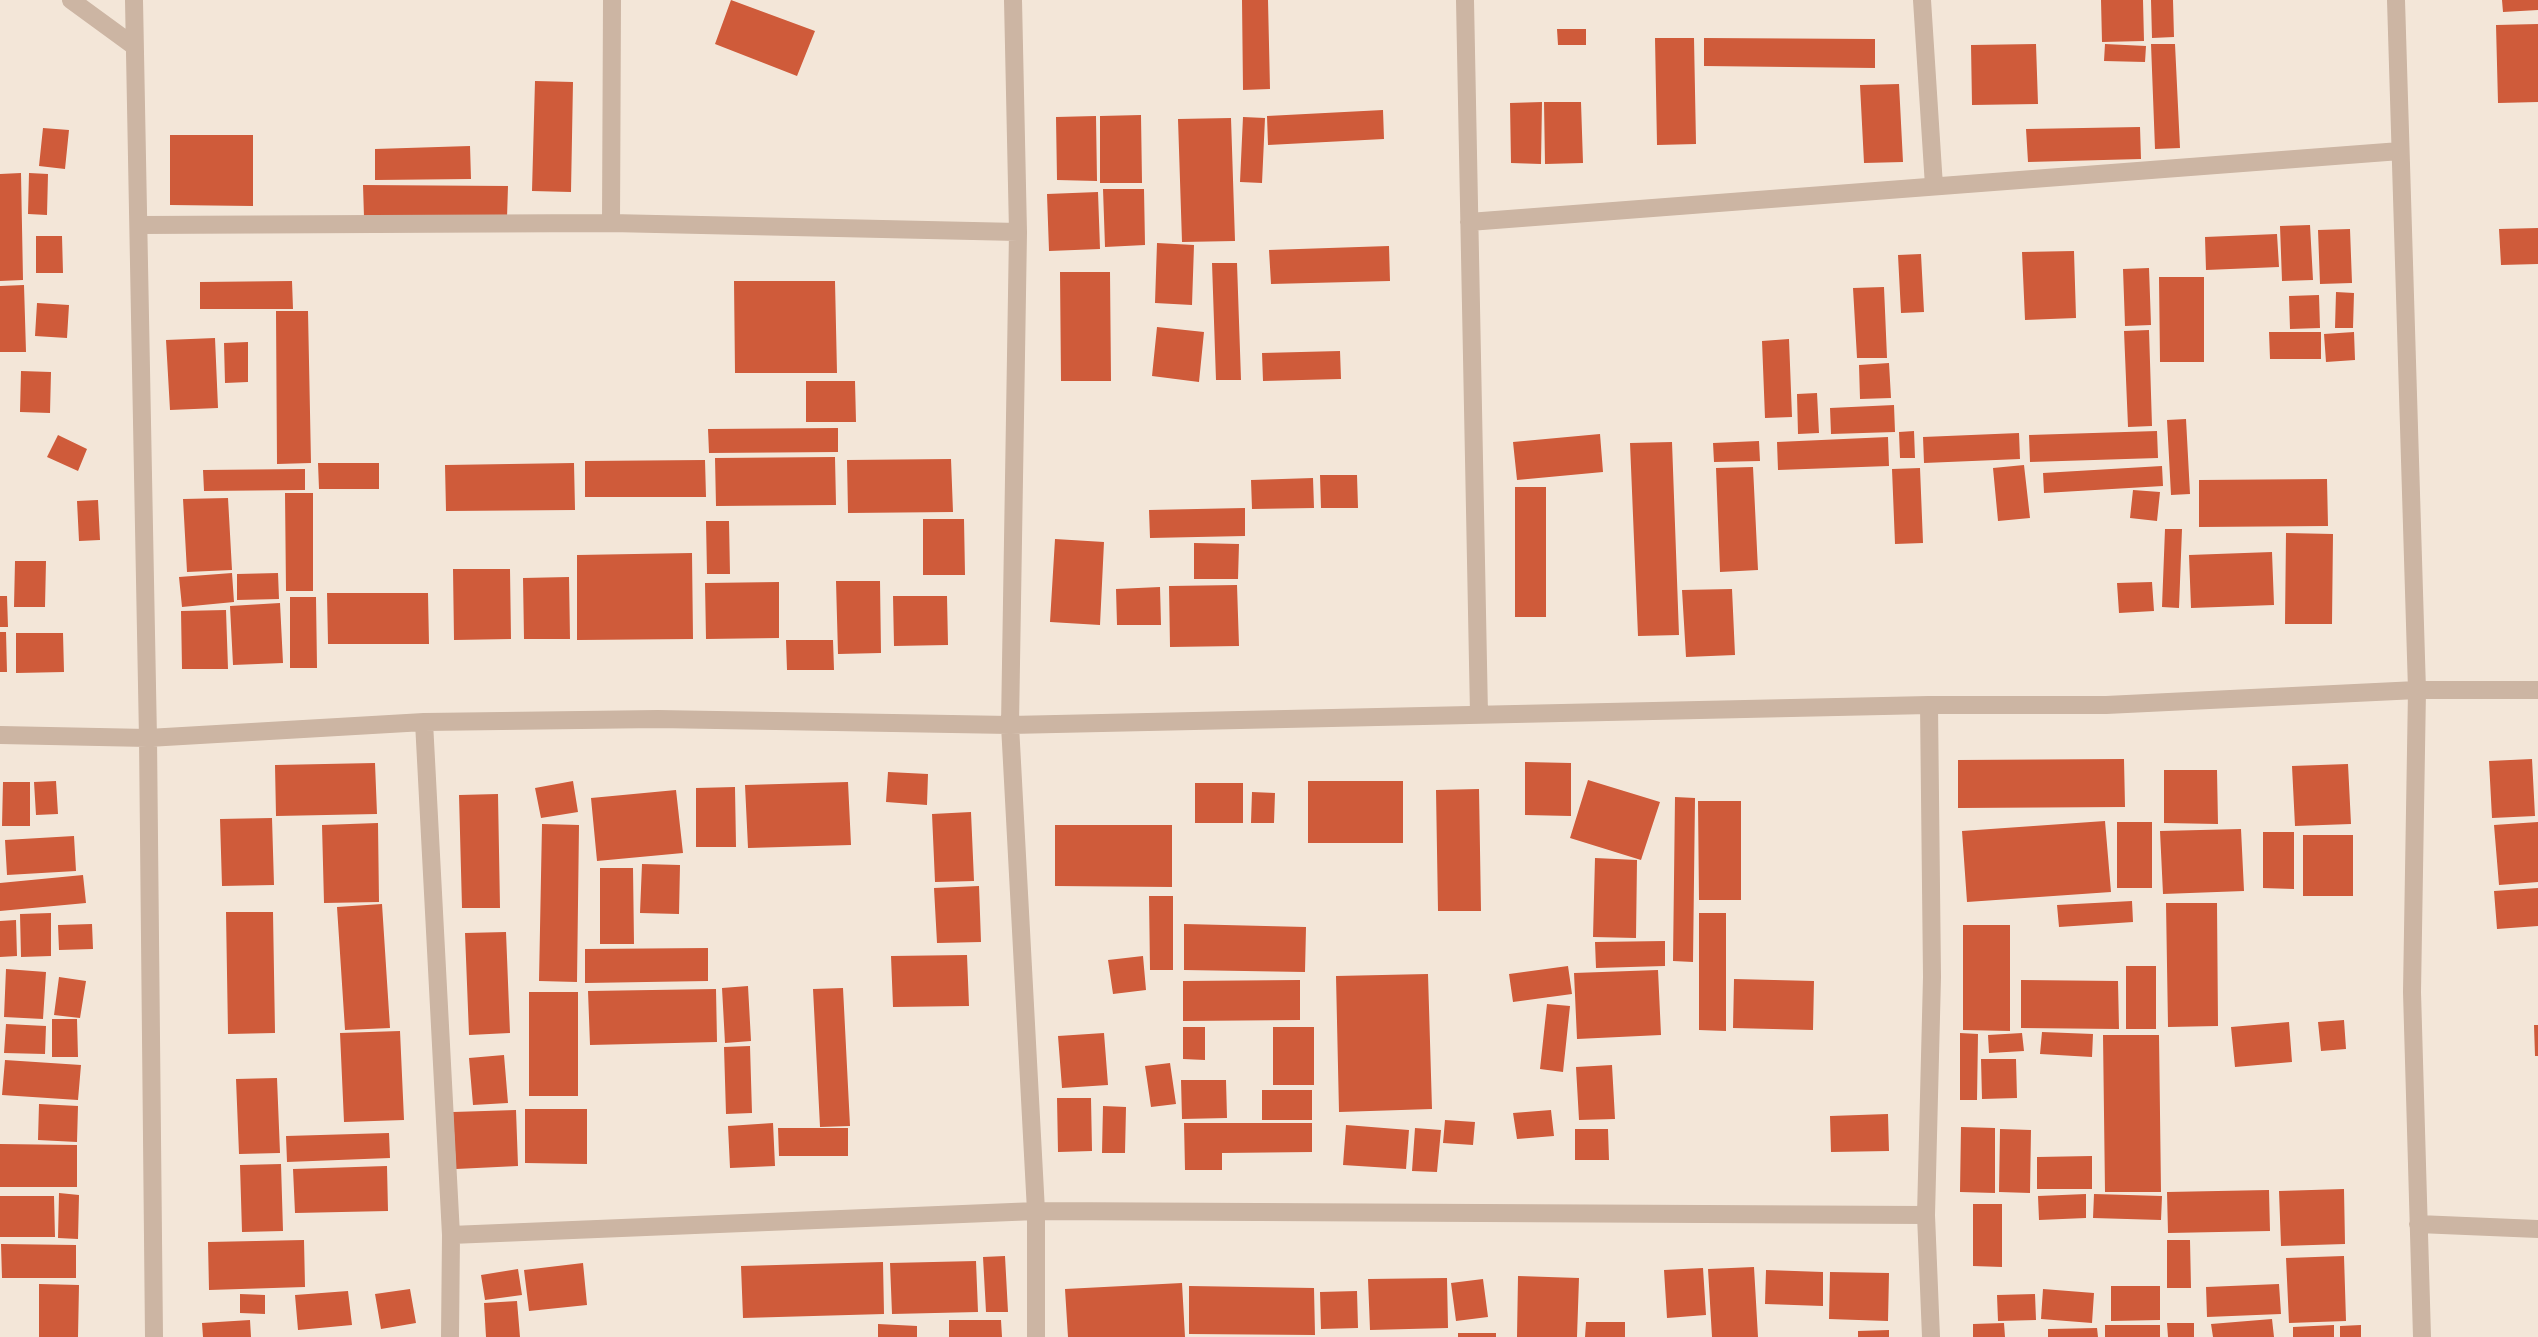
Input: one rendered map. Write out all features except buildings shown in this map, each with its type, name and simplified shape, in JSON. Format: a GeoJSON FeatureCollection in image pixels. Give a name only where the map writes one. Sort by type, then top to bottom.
{"type":"FeatureCollection","features":[{"type":"Feature","properties":{"kind":"street"},"geometry":{"type":"LineString","coordinates":[[71,0],[134,46]]}},
{"type":"Feature","properties":{"kind":"street"},"geometry":{"type":"LineString","coordinates":[[134,0],[148,738],[154,1337]]}},
{"type":"Feature","properties":{"kind":"street"},"geometry":{"type":"LineString","coordinates":[[611,223],[612,0]]}},
{"type":"Feature","properties":{"kind":"street"},"geometry":{"type":"LineString","coordinates":[[1013,0],[1018,232],[1010,725],[1036,1211],[1037,1337]]}},
{"type":"Feature","properties":{"kind":"street"},"geometry":{"type":"LineString","coordinates":[[1465,0],[1479,714]]}},
{"type":"Feature","properties":{"kind":"street"},"geometry":{"type":"LineString","coordinates":[[1923,0],[1934,186]]}},
{"type":"Feature","properties":{"kind":"street"},"geometry":{"type":"LineString","coordinates":[[2396,0],[2417,690],[2412,992],[2422,1337]]}},
{"type":"Feature","properties":{"kind":"street"},"geometry":{"type":"LineString","coordinates":[[1469,222],[2400,151]]}},
{"type":"Feature","properties":{"kind":"street"},"geometry":{"type":"LineString","coordinates":[[139,225],[611,223],[1018,232]]}},
{"type":"Feature","properties":{"kind":"street"},"geometry":{"type":"LineString","coordinates":[[0,735],[148,738],[424,722],[658,719],[1010,725],[1929,705],[2106,705],[2417,690],[2538,690]]}},
{"type":"Feature","properties":{"kind":"street"},"geometry":{"type":"LineString","coordinates":[[1929,705],[1932,977],[1926,1215],[1931,1337]]}},
{"type":"Feature","properties":{"kind":"street"},"geometry":{"type":"LineString","coordinates":[[424,722],[451,1235],[450,1337]]}},
{"type":"Feature","properties":{"kind":"street"},"geometry":{"type":"LineString","coordinates":[[451,1235],[1036,1211],[1926,1215]]}},
{"type":"Feature","properties":{"kind":"street"},"geometry":{"type":"LineString","coordinates":[[2418,1224],[2538,1229]]}}]}
